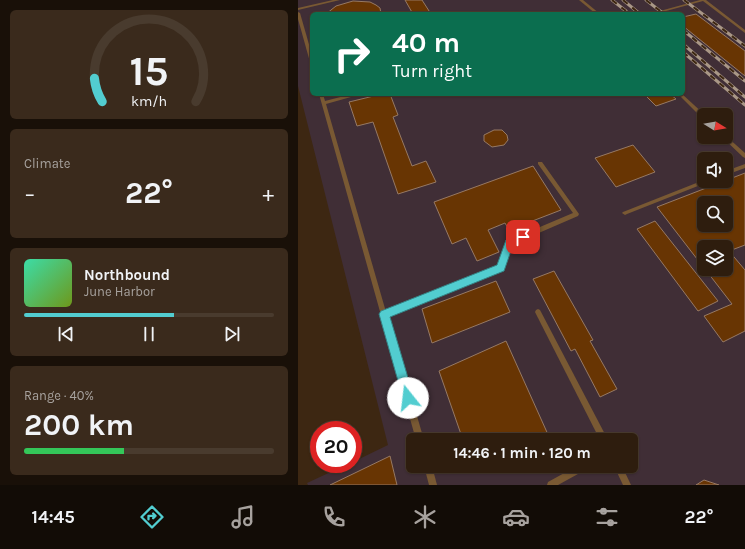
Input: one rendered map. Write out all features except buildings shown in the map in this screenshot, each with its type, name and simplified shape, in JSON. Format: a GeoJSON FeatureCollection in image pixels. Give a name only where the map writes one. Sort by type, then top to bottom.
{"type":"FeatureCollection","features":[{"type":"Feature","properties":{"kind":"lane"},"geometry":{"type":"LineString","coordinates":[[298,9],[338,0]]}},
{"type":"Feature","properties":{"kind":"lane"},"geometry":{"type":"LineString","coordinates":[[581,0],[596,12]]}},
{"type":"Feature","properties":{"kind":"lane"},"geometry":{"type":"LineString","coordinates":[[658,12],[703,0],[745,32]]}},
{"type":"Feature","properties":{"kind":"lane"},"geometry":{"type":"LineString","coordinates":[[298,13],[310,55]]}},
{"type":"Feature","properties":{"kind":"lane"},"geometry":{"type":"LineString","coordinates":[[322,96],[418,433]]}},
{"type":"Feature","properties":{"kind":"lane"},"geometry":{"type":"LineString","coordinates":[[324,103],[350,96]]}},
{"type":"Feature","properties":{"kind":"lane"},"geometry":{"type":"LineString","coordinates":[[682,96],[697,110]]}},
{"type":"Feature","properties":{"kind":"lane"},"geometry":{"type":"LineString","coordinates":[[732,144],[745,156]]}},
{"type":"Feature","properties":{"kind":"lane"},"geometry":{"type":"LineString","coordinates":[[384,314],[501,268],[509,243],[576,214],[540,163]]}},
{"type":"Feature","properties":{"kind":"lane"},"geometry":{"type":"LineString","coordinates":[[733,170],[745,166]]}},
{"type":"Feature","properties":{"kind":"lane"},"geometry":{"type":"LineString","coordinates":[[625,212],[697,184]]}},
{"type":"Feature","properties":{"kind":"lane"},"geometry":{"type":"LineString","coordinates":[[538,312],[600,433]]}},
{"type":"Feature","properties":{"kind":"lane"},"geometry":{"type":"LineString","coordinates":[[430,473],[433,485]]}},
{"type":"Feature","properties":{"kind":"lane"},"geometry":{"type":"LineString","coordinates":[[551,485],[572,473]]}},
{"type":"Feature","properties":{"kind":"lane"},"geometry":{"type":"LineString","coordinates":[[621,473],[627,485]]}},
{"type":"Feature","properties":{"kind":"shaded area"},"geometry":{"type":"Polygon","coordinates":[[[298,0],[745,0],[745,485],[308,485],[307,483],[329,473],[362,473],[362,458],[388,445],[298,86],[298,0]]]}},
{"type":"Feature","properties":{"kind":"railway"},"geometry":{"type":"LineString","coordinates":[[612,0],[626,11]]}},
{"type":"Feature","properties":{"kind":"railway"},"geometry":{"type":"LineString","coordinates":[[623,0],[638,12]]}},
{"type":"Feature","properties":{"kind":"railway"},"geometry":{"type":"LineString","coordinates":[[646,0],[661,12]]}},
{"type":"Feature","properties":{"kind":"railway"},"geometry":{"type":"LineString","coordinates":[[684,0],[745,46]]}},
{"type":"Feature","properties":{"kind":"railway"},"geometry":{"type":"LineString","coordinates":[[685,32],[745,81]]}},
{"type":"Feature","properties":{"kind":"railway"},"geometry":{"type":"LineString","coordinates":[[685,46],[745,97]]}},
{"type":"Feature","properties":{"kind":"railway"},"geometry":{"type":"LineString","coordinates":[[685,54],[745,105]]}},
{"type":"Feature","properties":{"kind":"route"},"geometry":{"type":"LineString","coordinates":[[408,398],[384,314],[501,268],[509,243],[523,237]]}}]}
